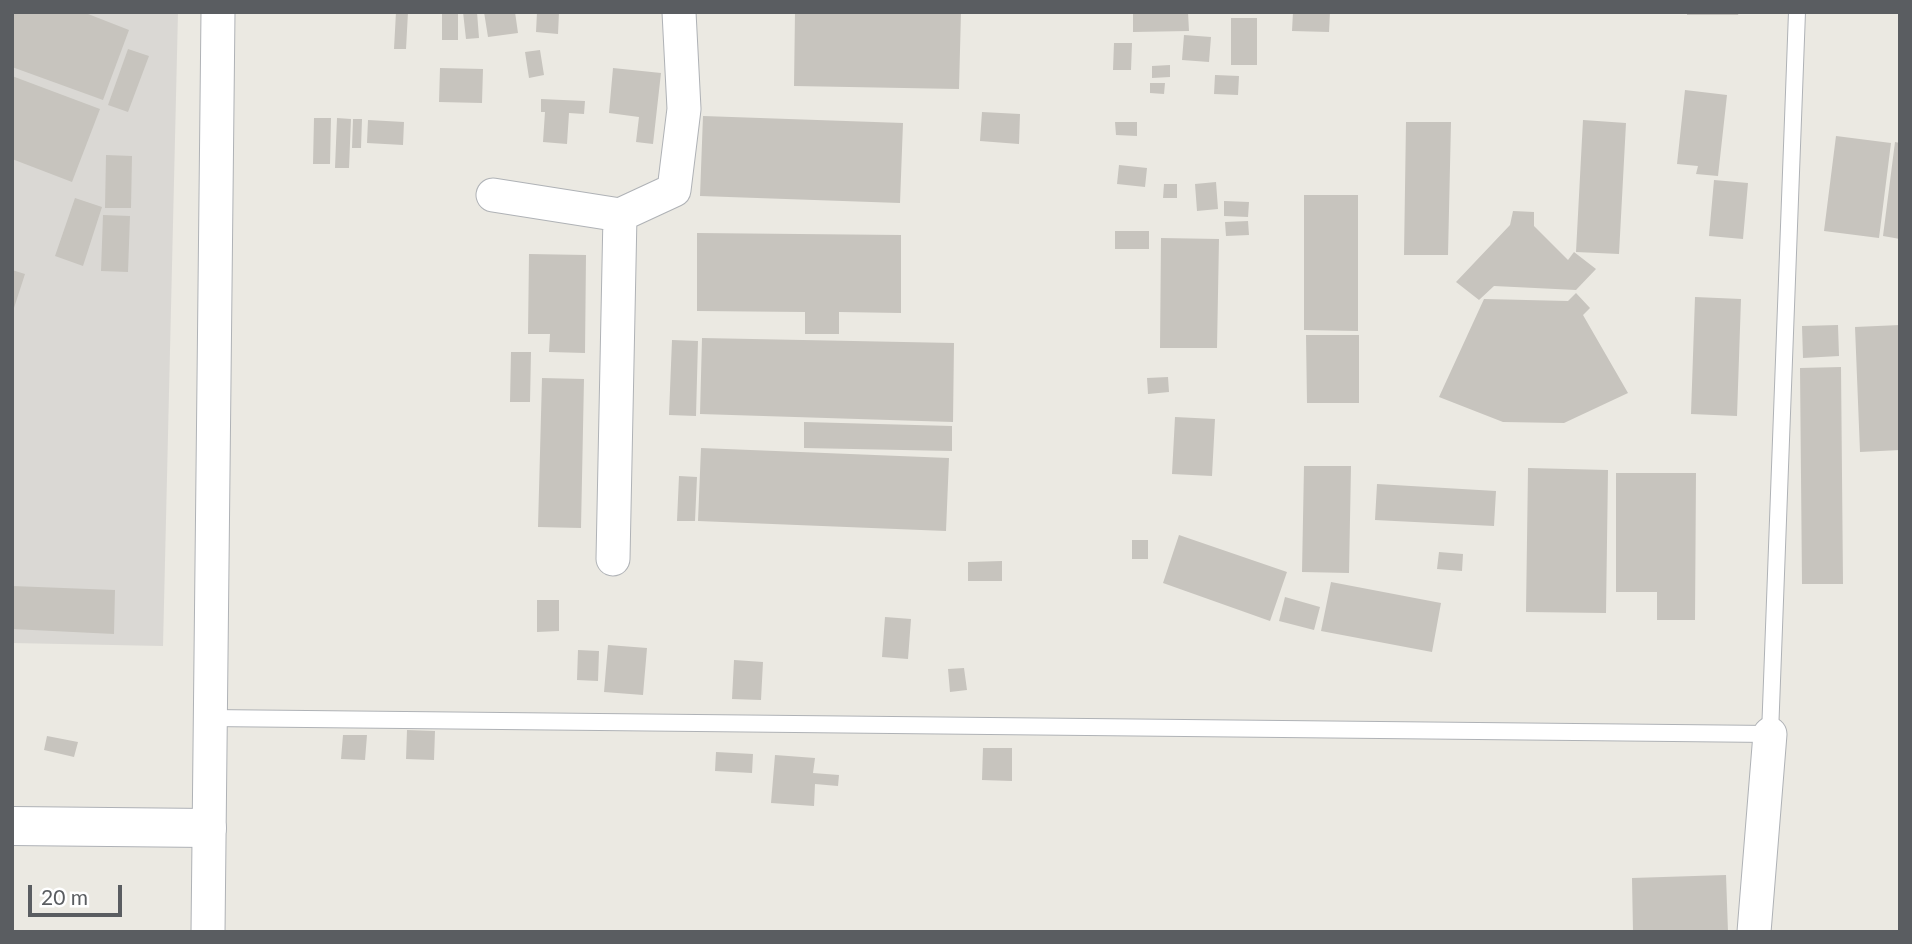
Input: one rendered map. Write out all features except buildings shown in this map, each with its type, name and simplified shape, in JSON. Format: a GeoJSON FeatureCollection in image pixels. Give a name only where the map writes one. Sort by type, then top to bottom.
{"type":"FeatureCollection","features":[{"type":"Feature","properties":{"kind":"main road"},"geometry":{"type":"LineString","coordinates":[[12,826],[207,828]]}},
{"type":"Feature","properties":{"kind":"street"},"geometry":{"type":"LineString","coordinates":[[208,932],[207,828],[218,12]]}},
{"type":"Feature","properties":{"kind":"street"},"geometry":{"type":"LineString","coordinates":[[493,195],[620,215],[674,190],[684,109],[679,12]]}},
{"type":"Feature","properties":{"kind":"street"},"geometry":{"type":"LineString","coordinates":[[614,559],[620,215]]}},
{"type":"Feature","properties":{"kind":"street"},"geometry":{"type":"LineString","coordinates":[[1754,932],[1770,734]]}},
{"type":"Feature","properties":{"kind":"lane"},"geometry":{"type":"LineString","coordinates":[[209,718],[1770,734],[1797,12]]}},
{"type":"Feature","properties":{"kind":"shaded area"},"geometry":{"type":"Polygon","coordinates":[[[12,12],[178,12],[163,646],[12,643],[12,12]]]}}]}
